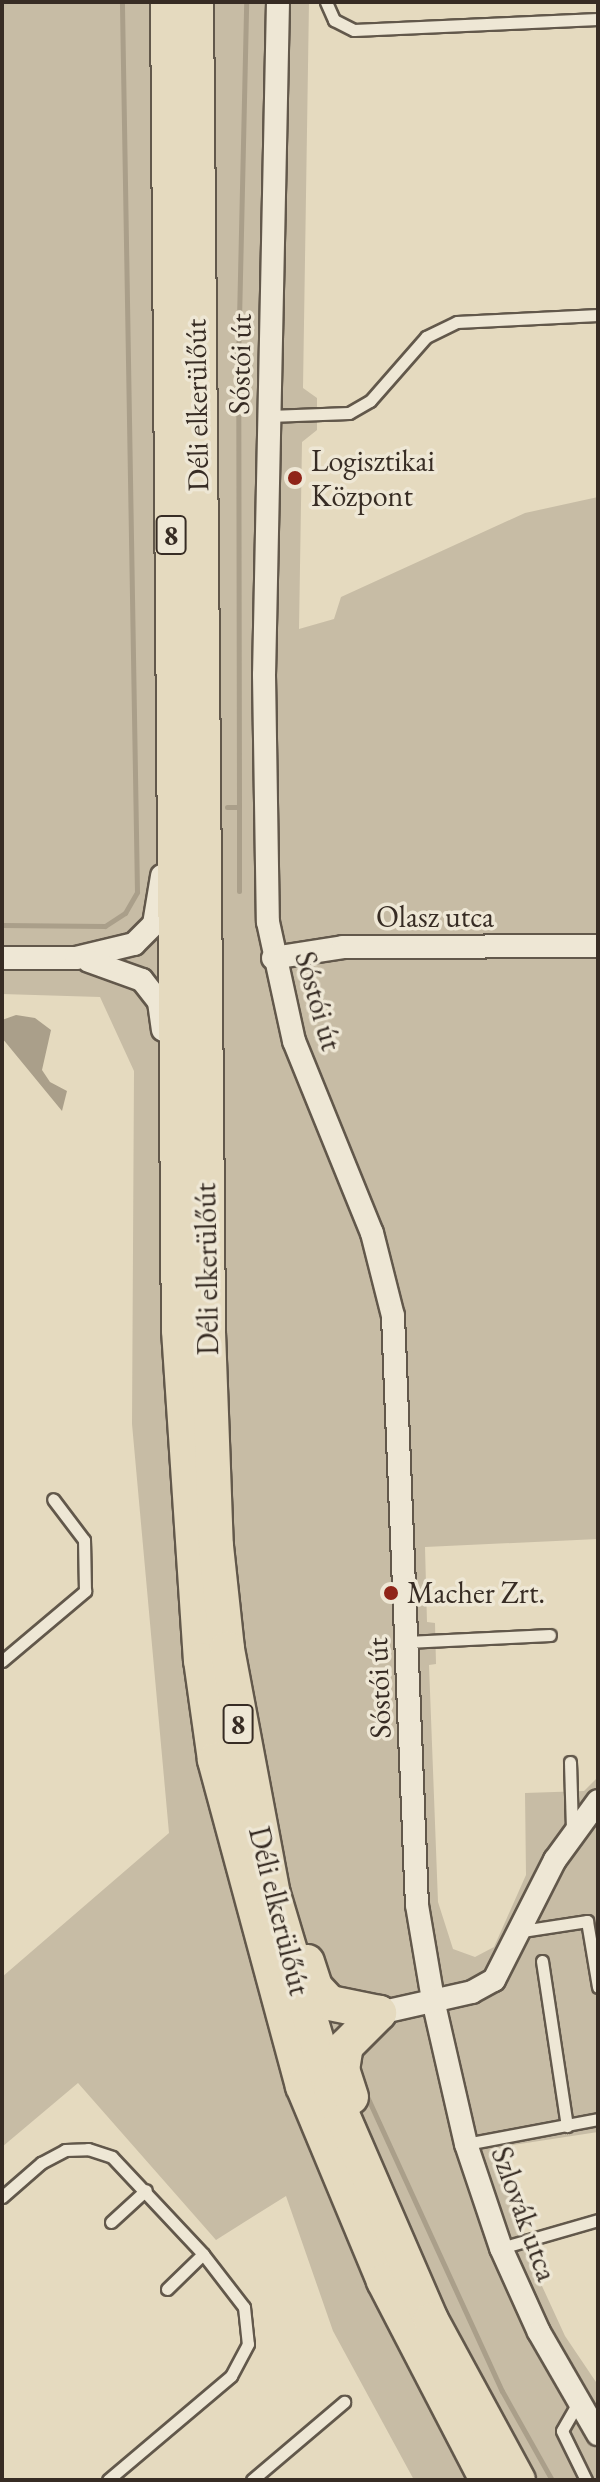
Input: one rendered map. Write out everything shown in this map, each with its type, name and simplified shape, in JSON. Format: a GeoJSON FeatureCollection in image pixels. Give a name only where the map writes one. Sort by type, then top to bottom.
{"type":"FeatureCollection","features":[{"type":"Feature","properties":{"kind":"main road","name":"Déli elkerülőút"},"geometry":{"type":"LineString","coordinates":[[168,2],[173,775],[187,1509],[215,1760],[275,1997],[324,2144],[411,2338],[487,2480]]}},
{"type":"Feature","properties":{"kind":"main road","name":"Déli elkerülőút"},"geometry":{"type":"LineString","coordinates":[[196,2],[209,1363],[216,1546],[227,1649],[273,1894],[305,2010],[363,2172],[431,2320],[518,2480]]}},
{"type":"Feature","properties":{"kind":"main road"},"geometry":{"type":"LineString","coordinates":[[273,1894],[295,1922],[320,1995],[343,2009],[379,2013]]}},
{"type":"Feature","properties":{"kind":"main road"},"geometry":{"type":"LineString","coordinates":[[363,2172],[361,2130],[343,2060],[352,2036],[379,2013]]}},
{"type":"Feature","properties":{"kind":"street","name":"Sóstói út"},"geometry":{"type":"LineString","coordinates":[[278,2],[269,416],[265,886],[273,958],[294,1041],[372,1233],[393,1316],[417,1905],[433,2000]]}},
{"type":"Feature","properties":{"kind":"street"},"geometry":{"type":"LineString","coordinates":[[2,958],[76,958],[134,944],[154,924],[173,775]]}},
{"type":"Feature","properties":{"kind":"street","name":"Olasz utca"},"geometry":{"type":"LineString","coordinates":[[273,958],[343,947],[598,946]]}},
{"type":"Feature","properties":{"kind":"street"},"geometry":{"type":"LineString","coordinates":[[76,958],[130,973],[159,1002],[164,1074],[180,1152]]}},
{"type":"Feature","properties":{"kind":"street"},"geometry":{"type":"LineString","coordinates":[[379,2013],[489,1985],[522,1931],[572,1835],[598,1801]]}},
{"type":"Feature","properties":{"kind":"street","name":"Szlovák utca"},"geometry":{"type":"LineString","coordinates":[[433,2000],[466,2144],[501,2248],[587,2407],[598,2434]]}},
{"type":"Feature","properties":{"kind":"lane"},"geometry":{"type":"LineString","coordinates":[[326,2],[334,20],[354,30],[598,19]]}},
{"type":"Feature","properties":{"kind":"lane"},"geometry":{"type":"LineString","coordinates":[[269,416],[349,413],[370,401],[426,337],[457,322],[598,315]]}},
{"type":"Feature","properties":{"kind":"lane"},"geometry":{"type":"LineString","coordinates":[[2,1661],[85,1591],[84,1540],[53,1499]]}},
{"type":"Feature","properties":{"kind":"lane"},"geometry":{"type":"LineString","coordinates":[[407,1642],[550,1635]]}},
{"type":"Feature","properties":{"kind":"lane"},"geometry":{"type":"LineString","coordinates":[[570,1762],[572,1835]]}},
{"type":"Feature","properties":{"kind":"lane"},"geometry":{"type":"LineString","coordinates":[[522,1931],[592,1920],[598,1987]]}},
{"type":"Feature","properties":{"kind":"lane"},"geometry":{"type":"LineString","coordinates":[[542,1961],[567,2126]]}},
{"type":"Feature","properties":{"kind":"lane"},"geometry":{"type":"LineString","coordinates":[[466,2144],[598,2119]]}},
{"type":"Feature","properties":{"kind":"lane"},"geometry":{"type":"LineString","coordinates":[[2,2197],[52,2155],[76,2148],[112,2157],[203,2254],[244,2307],[249,2330],[244,2356],[231,2376],[108,2480]]}},
{"type":"Feature","properties":{"kind":"lane"},"geometry":{"type":"LineString","coordinates":[[111,2222],[146,2190]]}},
{"type":"Feature","properties":{"kind":"lane"},"geometry":{"type":"LineString","coordinates":[[501,2248],[598,2220]]}},
{"type":"Feature","properties":{"kind":"lane"},"geometry":{"type":"LineString","coordinates":[[167,2289],[203,2254]]}},
{"type":"Feature","properties":{"kind":"lane"},"geometry":{"type":"LineString","coordinates":[[252,2480],[344,2402]]}},
{"type":"Feature","properties":{"kind":"lane"},"geometry":{"type":"LineString","coordinates":[[586,2480],[562,2431],[587,2407]]}},
{"type":"Feature","properties":{"kind":"shaded area"},"geometry":{"type":"Polygon","coordinates":[[[2,2],[309,2],[303,388],[317,398],[317,430],[302,442],[299,629],[334,619],[341,597],[525,513],[598,497],[598,1539],[425,1547],[427,1622],[435,1623],[436,1664],[429,1665],[438,1902],[453,1949],[475,1957],[494,1947],[526,1875],[525,1793],[584,1791],[598,1777],[598,2132],[513,2145],[510,2189],[542,2286],[565,2336],[598,2385],[598,2480],[414,2480],[333,2331],[286,2196],[216,2240],[78,2083],[2,2147],[2,1977],[169,1833],[132,1424],[134,1071],[100,997],[2,994],[2,2]]]}},
{"type":"Feature","properties":{"kind":"shaded area"},"geometry":{"type":"Polygon","coordinates":[[[16,1015],[35,1018],[51,1030],[42,1070],[50,1082],[67,1091],[62,1111],[2,1038],[2,1020],[16,1015]]]}},
{"type":"Feature","properties":{"kind":"waterway"},"geometry":{"type":"LineString","coordinates":[[2,925],[105,926],[125,913],[137,892],[122,2]]}},
{"type":"Feature","properties":{"kind":"waterway"},"geometry":{"type":"LineString","coordinates":[[227,807],[239,807],[238,364],[246,2]]}},
{"type":"Feature","properties":{"kind":"waterway"},"geometry":{"type":"LineString","coordinates":[[239,807],[239,891]]}},
{"type":"Feature","properties":{"kind":"waterway"},"geometry":{"type":"LineString","coordinates":[[365,2092],[502,2391],[552,2480]]}},
{"type":"Feature","properties":{"kind":"place","name":"Logisztikai Központ"},"geometry":{"type":"Point","coordinates":[295,478]}},
{"type":"Feature","properties":{"kind":"place","name":"Macher Zrt."},"geometry":{"type":"Point","coordinates":[391,1593]}}]}
